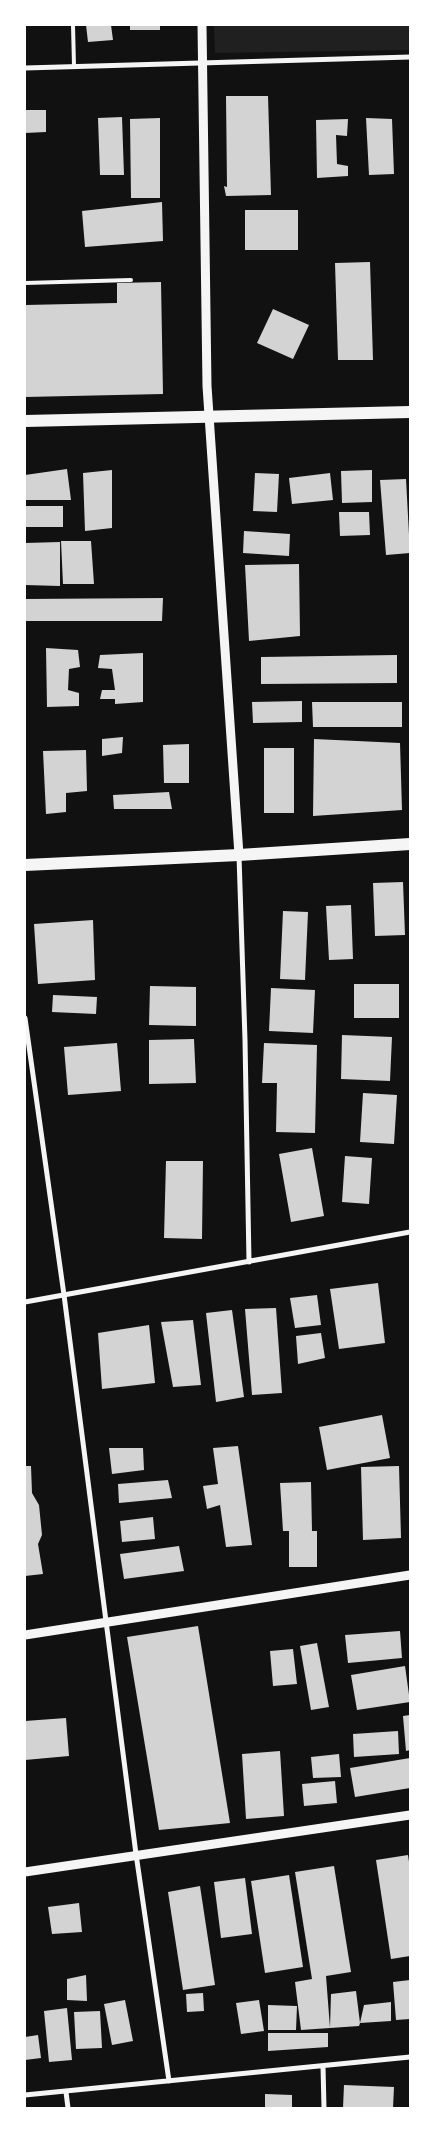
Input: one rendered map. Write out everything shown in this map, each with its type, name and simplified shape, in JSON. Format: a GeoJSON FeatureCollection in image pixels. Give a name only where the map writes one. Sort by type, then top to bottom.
{"type":"FeatureCollection","features":[{"type":"Feature","properties":{"kind":"main road"},"geometry":{"type":"LineString","coordinates":[[25,421],[410,412]]}},
{"type":"Feature","properties":{"kind":"main road"},"geometry":{"type":"LineString","coordinates":[[25,865],[239,855],[410,844]]}},
{"type":"Feature","properties":{"kind":"street"},"geometry":{"type":"LineString","coordinates":[[202,25],[209,417],[239,855],[249,1262]]}},
{"type":"Feature","properties":{"kind":"street"},"geometry":{"type":"LineString","coordinates":[[25,68],[410,57]]}},
{"type":"Feature","properties":{"kind":"street"},"geometry":{"type":"LineString","coordinates":[[25,1018],[64,1295],[136,1854],[170,2081]]}},
{"type":"Feature","properties":{"kind":"street"},"geometry":{"type":"LineString","coordinates":[[25,1302],[410,1232]]}},
{"type":"Feature","properties":{"kind":"street"},"geometry":{"type":"LineString","coordinates":[[25,1635],[107,1624],[410,1575]]}},
{"type":"Feature","properties":{"kind":"street"},"geometry":{"type":"LineString","coordinates":[[25,1872],[136,1854],[410,1815]]}},
{"type":"Feature","properties":{"kind":"street"},"geometry":{"type":"LineString","coordinates":[[25,2095],[410,2056]]}},
{"type":"Feature","properties":{"kind":"street"},"geometry":{"type":"LineString","coordinates":[[323,2066],[324,2108]]}},
{"type":"Feature","properties":{"kind":"street"},"geometry":{"type":"LineString","coordinates":[[66,2092],[68,2108]]}},
{"type":"Feature","properties":{"kind":"lane"},"geometry":{"type":"LineString","coordinates":[[73,25],[74,66]]}},
{"type":"Feature","properties":{"kind":"lane"},"geometry":{"type":"LineString","coordinates":[[25,283],[131,280]]}},
{"type":"Feature","properties":{"kind":"shaded area"},"geometry":{"type":"Polygon","coordinates":[[[214,25],[410,25],[410,50],[215,53],[214,25]]]}},
{"type":"Feature","properties":{"kind":"building"},"geometry":{"type":"Polygon","coordinates":[[[86,25],[111,25],[113,40],[88,42],[86,25]]]}},
{"type":"Feature","properties":{"kind":"building"},"geometry":{"type":"Polygon","coordinates":[[[130,25],[160,25],[160,30],[130,30],[130,25]]]}},
{"type":"Feature","properties":{"kind":"building"},"geometry":{"type":"Polygon","coordinates":[[[226,96],[268,96],[271,195],[226,196],[224,186],[227,187],[226,96]]]}},
{"type":"Feature","properties":{"kind":"building"},"geometry":{"type":"Polygon","coordinates":[[[25,110],[46,110],[46,132],[25,133],[25,110]]]}},
{"type":"Feature","properties":{"kind":"building"},"geometry":{"type":"Polygon","coordinates":[[[122,117],[124,175],[100,175],[98,118],[122,117]]]}},
{"type":"Feature","properties":{"kind":"building"},"geometry":{"type":"Polygon","coordinates":[[[160,118],[160,198],[131,198],[130,119],[160,118]]]}},
{"type":"Feature","properties":{"kind":"building"},"geometry":{"type":"Polygon","coordinates":[[[366,118],[392,119],[394,174],[369,175],[366,118]]]}},
{"type":"Feature","properties":{"kind":"building"},"geometry":{"type":"Polygon","coordinates":[[[348,119],[347,136],[336,135],[337,164],[348,166],[348,176],[317,178],[316,120],[348,119]]]}},
{"type":"Feature","properties":{"kind":"building"},"geometry":{"type":"Polygon","coordinates":[[[162,202],[163,241],[85,247],[82,211],[162,202]]]}},
{"type":"Feature","properties":{"kind":"building"},"geometry":{"type":"Polygon","coordinates":[[[245,210],[298,210],[298,250],[245,250],[245,210]]]}},
{"type":"Feature","properties":{"kind":"building"},"geometry":{"type":"Polygon","coordinates":[[[370,262],[373,360],[338,360],[335,263],[370,262]]]}},
{"type":"Feature","properties":{"kind":"building"},"geometry":{"type":"Polygon","coordinates":[[[161,282],[163,394],[25,397],[25,305],[117,303],[117,283],[161,282]]]}},
{"type":"Feature","properties":{"kind":"building"},"geometry":{"type":"Polygon","coordinates":[[[273,309],[309,325],[293,359],[257,343],[273,309]]]}},
{"type":"Feature","properties":{"kind":"building"},"geometry":{"type":"Polygon","coordinates":[[[67,469],[71,500],[25,500],[25,475],[67,469]]]}},
{"type":"Feature","properties":{"kind":"building"},"geometry":{"type":"Polygon","coordinates":[[[112,470],[112,528],[85,531],[83,473],[112,470]]]}},
{"type":"Feature","properties":{"kind":"building"},"geometry":{"type":"Polygon","coordinates":[[[372,470],[372,502],[342,503],[341,471],[372,470]]]}},
{"type":"Feature","properties":{"kind":"building"},"geometry":{"type":"Polygon","coordinates":[[[255,473],[279,474],[277,512],[253,511],[255,473]]]}},
{"type":"Feature","properties":{"kind":"building"},"geometry":{"type":"Polygon","coordinates":[[[330,473],[333,500],[292,504],[289,478],[330,473]]]}},
{"type":"Feature","properties":{"kind":"building"},"geometry":{"type":"Polygon","coordinates":[[[406,479],[410,553],[386,555],[380,480],[406,479]]]}},
{"type":"Feature","properties":{"kind":"building"},"geometry":{"type":"Polygon","coordinates":[[[25,506],[63,506],[63,527],[25,527],[25,506]]]}},
{"type":"Feature","properties":{"kind":"building"},"geometry":{"type":"Polygon","coordinates":[[[339,512],[369,512],[370,535],[340,536],[339,512]]]}},
{"type":"Feature","properties":{"kind":"building"},"geometry":{"type":"Polygon","coordinates":[[[244,531],[290,534],[289,556],[243,553],[244,531]]]}},
{"type":"Feature","properties":{"kind":"building"},"geometry":{"type":"Polygon","coordinates":[[[61,541],[91,541],[94,584],[63,584],[61,541]]]}},
{"type":"Feature","properties":{"kind":"building"},"geometry":{"type":"Polygon","coordinates":[[[60,542],[60,586],[25,585],[25,543],[60,542]]]}},
{"type":"Feature","properties":{"kind":"building"},"geometry":{"type":"Polygon","coordinates":[[[299,564],[300,636],[249,641],[245,565],[299,564]]]}},
{"type":"Feature","properties":{"kind":"building"},"geometry":{"type":"Polygon","coordinates":[[[163,598],[162,621],[25,621],[25,599],[163,598]]]}},
{"type":"Feature","properties":{"kind":"building"},"geometry":{"type":"Polygon","coordinates":[[[46,648],[78,650],[80,667],[69,669],[68,690],[79,693],[79,706],[47,707],[46,648]]]}},
{"type":"Feature","properties":{"kind":"building"},"geometry":{"type":"Polygon","coordinates":[[[143,653],[143,702],[115,704],[115,699],[100,699],[102,690],[115,690],[112,669],[98,668],[100,655],[143,653]]]}},
{"type":"Feature","properties":{"kind":"building"},"geometry":{"type":"Polygon","coordinates":[[[397,655],[397,683],[261,684],[261,657],[397,655]]]}},
{"type":"Feature","properties":{"kind":"building"},"geometry":{"type":"Polygon","coordinates":[[[302,701],[302,722],[253,723],[252,702],[302,701]]]}},
{"type":"Feature","properties":{"kind":"building"},"geometry":{"type":"Polygon","coordinates":[[[312,702],[402,702],[402,727],[313,727],[312,702]]]}},
{"type":"Feature","properties":{"kind":"building"},"geometry":{"type":"Polygon","coordinates":[[[123,737],[122,753],[102,756],[102,739],[123,737]]]}},
{"type":"Feature","properties":{"kind":"building"},"geometry":{"type":"Polygon","coordinates":[[[314,739],[400,743],[402,810],[313,816],[314,739]]]}},
{"type":"Feature","properties":{"kind":"building"},"geometry":{"type":"Polygon","coordinates":[[[189,744],[189,783],[164,783],[163,745],[189,744]]]}},
{"type":"Feature","properties":{"kind":"building"},"geometry":{"type":"Polygon","coordinates":[[[264,748],[294,748],[294,813],[264,813],[264,748]]]}},
{"type":"Feature","properties":{"kind":"building"},"geometry":{"type":"Polygon","coordinates":[[[86,750],[87,791],[66,793],[66,812],[46,814],[43,751],[86,750]]]}},
{"type":"Feature","properties":{"kind":"building"},"geometry":{"type":"Polygon","coordinates":[[[169,792],[172,809],[114,809],[113,795],[169,792]]]}},
{"type":"Feature","properties":{"kind":"building"},"geometry":{"type":"Polygon","coordinates":[[[403,882],[405,935],[375,936],[373,883],[403,882]]]}},
{"type":"Feature","properties":{"kind":"building"},"geometry":{"type":"Polygon","coordinates":[[[351,905],[353,959],[329,960],[326,906],[351,905]]]}},
{"type":"Feature","properties":{"kind":"building"},"geometry":{"type":"Polygon","coordinates":[[[283,911],[308,912],[305,980],[280,979],[283,911]]]}},
{"type":"Feature","properties":{"kind":"building"},"geometry":{"type":"Polygon","coordinates":[[[93,920],[95,980],[38,984],[34,924],[93,920]]]}},
{"type":"Feature","properties":{"kind":"building"},"geometry":{"type":"Polygon","coordinates":[[[354,984],[399,984],[399,1018],[354,1018],[354,984]]]}},
{"type":"Feature","properties":{"kind":"building"},"geometry":{"type":"Polygon","coordinates":[[[150,986],[196,987],[196,1026],[149,1025],[150,986]]]}},
{"type":"Feature","properties":{"kind":"building"},"geometry":{"type":"Polygon","coordinates":[[[271,988],[315,990],[313,1033],[269,1031],[271,988]]]}},
{"type":"Feature","properties":{"kind":"building"},"geometry":{"type":"Polygon","coordinates":[[[53,995],[97,997],[96,1014],[52,1012],[53,995]]]}},
{"type":"Feature","properties":{"kind":"building"},"geometry":{"type":"Polygon","coordinates":[[[342,1035],[392,1037],[390,1081],[341,1079],[342,1035]]]}},
{"type":"Feature","properties":{"kind":"building"},"geometry":{"type":"Polygon","coordinates":[[[194,1039],[196,1083],[149,1084],[149,1040],[194,1039]]]}},
{"type":"Feature","properties":{"kind":"building"},"geometry":{"type":"Polygon","coordinates":[[[117,1043],[121,1091],[68,1095],[64,1047],[117,1043]]]}},
{"type":"Feature","properties":{"kind":"building"},"geometry":{"type":"Polygon","coordinates":[[[264,1043],[317,1045],[315,1133],[276,1132],[277,1083],[262,1083],[264,1043]]]}},
{"type":"Feature","properties":{"kind":"building"},"geometry":{"type":"Polygon","coordinates":[[[363,1093],[397,1095],[394,1144],[360,1142],[363,1093]]]}},
{"type":"Feature","properties":{"kind":"building"},"geometry":{"type":"Polygon","coordinates":[[[312,1148],[324,1216],[291,1222],[279,1154],[312,1148]]]}},
{"type":"Feature","properties":{"kind":"building"},"geometry":{"type":"Polygon","coordinates":[[[345,1156],[372,1158],[369,1204],[342,1202],[345,1156]]]}},
{"type":"Feature","properties":{"kind":"building"},"geometry":{"type":"Polygon","coordinates":[[[166,1161],[203,1161],[202,1239],[164,1238],[166,1161]]]}},
{"type":"Feature","properties":{"kind":"building"},"geometry":{"type":"Polygon","coordinates":[[[378,1283],[385,1343],[339,1349],[330,1289],[378,1283]]]}},
{"type":"Feature","properties":{"kind":"building"},"geometry":{"type":"Polygon","coordinates":[[[317,1295],[321,1325],[295,1328],[290,1298],[317,1295]]]}},
{"type":"Feature","properties":{"kind":"building"},"geometry":{"type":"Polygon","coordinates":[[[276,1308],[282,1393],[252,1395],[245,1309],[276,1308]]]}},
{"type":"Feature","properties":{"kind":"building"},"geometry":{"type":"Polygon","coordinates":[[[232,1310],[244,1397],[216,1402],[206,1313],[232,1310]]]}},
{"type":"Feature","properties":{"kind":"building"},"geometry":{"type":"Polygon","coordinates":[[[193,1320],[201,1385],[173,1387],[161,1322],[193,1320]]]}},
{"type":"Feature","properties":{"kind":"building"},"geometry":{"type":"Polygon","coordinates":[[[149,1325],[155,1383],[102,1389],[98,1333],[149,1325]]]}},
{"type":"Feature","properties":{"kind":"building"},"geometry":{"type":"Polygon","coordinates":[[[321,1333],[325,1358],[298,1364],[296,1336],[321,1333]]]}},
{"type":"Feature","properties":{"kind":"building"},"geometry":{"type":"Polygon","coordinates":[[[382,1415],[390,1458],[327,1470],[319,1427],[382,1415]]]}},
{"type":"Feature","properties":{"kind":"building"},"geometry":{"type":"Polygon","coordinates":[[[238,1446],[252,1545],[226,1547],[220,1505],[207,1509],[203,1486],[218,1484],[213,1448],[238,1446]]]}},
{"type":"Feature","properties":{"kind":"building"},"geometry":{"type":"Polygon","coordinates":[[[109,1448],[143,1448],[144,1470],[112,1474],[109,1448]]]}},
{"type":"Feature","properties":{"kind":"building"},"geometry":{"type":"Polygon","coordinates":[[[25,1466],[31,1466],[32,1493],[39,1505],[42,1535],[38,1544],[43,1574],[25,1576],[25,1466]]]}},
{"type":"Feature","properties":{"kind":"building"},"geometry":{"type":"Polygon","coordinates":[[[399,1466],[401,1538],[363,1540],[361,1467],[399,1466]]]}},
{"type":"Feature","properties":{"kind":"building"},"geometry":{"type":"Polygon","coordinates":[[[168,1480],[172,1498],[119,1503],[118,1484],[168,1480]]]}},
{"type":"Feature","properties":{"kind":"building"},"geometry":{"type":"Polygon","coordinates":[[[311,1482],[312,1531],[317,1531],[317,1567],[289,1567],[289,1531],[283,1531],[280,1483],[311,1482]]]}},
{"type":"Feature","properties":{"kind":"building"},"geometry":{"type":"Polygon","coordinates":[[[153,1517],[155,1539],[122,1542],[120,1521],[153,1517]]]}},
{"type":"Feature","properties":{"kind":"building"},"geometry":{"type":"Polygon","coordinates":[[[179,1546],[184,1571],[124,1579],[120,1554],[179,1546]]]}},
{"type":"Feature","properties":{"kind":"building"},"geometry":{"type":"Polygon","coordinates":[[[198,1626],[230,1823],[159,1830],[127,1637],[198,1626]]]}},
{"type":"Feature","properties":{"kind":"building"},"geometry":{"type":"Polygon","coordinates":[[[400,1631],[402,1658],[348,1663],[345,1635],[400,1631]]]}},
{"type":"Feature","properties":{"kind":"building"},"geometry":{"type":"Polygon","coordinates":[[[317,1643],[329,1707],[311,1710],[300,1646],[317,1643]]]}},
{"type":"Feature","properties":{"kind":"building"},"geometry":{"type":"Polygon","coordinates":[[[293,1649],[297,1684],[273,1686],[270,1651],[293,1649]]]}},
{"type":"Feature","properties":{"kind":"building"},"geometry":{"type":"Polygon","coordinates":[[[405,1666],[410,1702],[357,1710],[351,1675],[405,1666]]]}},
{"type":"Feature","properties":{"kind":"building"},"geometry":{"type":"Polygon","coordinates":[[[410,1715],[410,1750],[406,1751],[403,1716],[410,1715]]]}},
{"type":"Feature","properties":{"kind":"building"},"geometry":{"type":"Polygon","coordinates":[[[66,1718],[69,1756],[25,1760],[25,1721],[66,1718]]]}},
{"type":"Feature","properties":{"kind":"building"},"geometry":{"type":"Polygon","coordinates":[[[398,1731],[399,1754],[354,1757],[353,1734],[398,1731]]]}},
{"type":"Feature","properties":{"kind":"building"},"geometry":{"type":"Polygon","coordinates":[[[280,1751],[284,1816],[246,1819],[242,1754],[280,1751]]]}},
{"type":"Feature","properties":{"kind":"building"},"geometry":{"type":"Polygon","coordinates":[[[339,1754],[341,1777],[313,1778],[311,1757],[339,1754]]]}},
{"type":"Feature","properties":{"kind":"building"},"geometry":{"type":"Polygon","coordinates":[[[410,1758],[410,1788],[355,1797],[350,1768],[410,1758]]]}},
{"type":"Feature","properties":{"kind":"building"},"geometry":{"type":"Polygon","coordinates":[[[335,1781],[337,1803],[304,1806],[302,1784],[335,1781]]]}},
{"type":"Feature","properties":{"kind":"building"},"geometry":{"type":"Polygon","coordinates":[[[408,1855],[410,1869],[410,1956],[391,1959],[376,1860],[408,1855]]]}},
{"type":"Feature","properties":{"kind":"building"},"geometry":{"type":"Polygon","coordinates":[[[334,1866],[351,1972],[326,1976],[330,2028],[301,2030],[295,1982],[312,1979],[295,1872],[334,1866]]]}},
{"type":"Feature","properties":{"kind":"building"},"geometry":{"type":"Polygon","coordinates":[[[289,1875],[303,1967],[265,1973],[251,1881],[289,1875]]]}},
{"type":"Feature","properties":{"kind":"building"},"geometry":{"type":"Polygon","coordinates":[[[245,1878],[252,1934],[221,1938],[214,1882],[245,1878]]]}},
{"type":"Feature","properties":{"kind":"building"},"geometry":{"type":"Polygon","coordinates":[[[200,1886],[215,1985],[183,1990],[168,1892],[200,1886]]]}},
{"type":"Feature","properties":{"kind":"building"},"geometry":{"type":"Polygon","coordinates":[[[79,1903],[82,1932],[52,1934],[48,1907],[79,1903]]]}},
{"type":"Feature","properties":{"kind":"building"},"geometry":{"type":"Polygon","coordinates":[[[86,1975],[87,2001],[67,2000],[67,1979],[86,1975]]]}},
{"type":"Feature","properties":{"kind":"building"},"geometry":{"type":"Polygon","coordinates":[[[410,1980],[410,2019],[396,2020],[393,1982],[410,1980]]]}},
{"type":"Feature","properties":{"kind":"building"},"geometry":{"type":"Polygon","coordinates":[[[356,1991],[359,2026],[330,2028],[331,1994],[356,1991]]]}},
{"type":"Feature","properties":{"kind":"building"},"geometry":{"type":"Polygon","coordinates":[[[203,1993],[204,2011],[187,2012],[186,1994],[203,1993]]]}},
{"type":"Feature","properties":{"kind":"building"},"geometry":{"type":"Polygon","coordinates":[[[125,2000],[133,2041],[112,2045],[104,2004],[125,2000]]]}},
{"type":"Feature","properties":{"kind":"building"},"geometry":{"type":"Polygon","coordinates":[[[259,2000],[264,2031],[241,2034],[236,2003],[259,2000]]]}},
{"type":"Feature","properties":{"kind":"building"},"geometry":{"type":"Polygon","coordinates":[[[391,2002],[391,2021],[360,2023],[364,2005],[391,2002]]]}},
{"type":"Feature","properties":{"kind":"building"},"geometry":{"type":"Polygon","coordinates":[[[268,2005],[297,2006],[296,2030],[268,2030],[268,2005]]]}},
{"type":"Feature","properties":{"kind":"building"},"geometry":{"type":"Polygon","coordinates":[[[67,2008],[72,2060],[49,2062],[44,2011],[67,2008]]]}},
{"type":"Feature","properties":{"kind":"building"},"geometry":{"type":"Polygon","coordinates":[[[100,2011],[102,2048],[76,2049],[74,2012],[100,2011]]]}},
{"type":"Feature","properties":{"kind":"building"},"geometry":{"type":"Polygon","coordinates":[[[268,2033],[328,2033],[328,2047],[268,2051],[268,2033]]]}},
{"type":"Feature","properties":{"kind":"building"},"geometry":{"type":"Polygon","coordinates":[[[38,2035],[41,2058],[25,2060],[25,2037],[38,2035]]]}},
{"type":"Feature","properties":{"kind":"building"},"geometry":{"type":"Polygon","coordinates":[[[344,2085],[394,2087],[393,2108],[343,2108],[344,2085]]]}},
{"type":"Feature","properties":{"kind":"building"},"geometry":{"type":"Polygon","coordinates":[[[265,2094],[292,2095],[292,2108],[265,2108],[265,2094]]]}}]}
